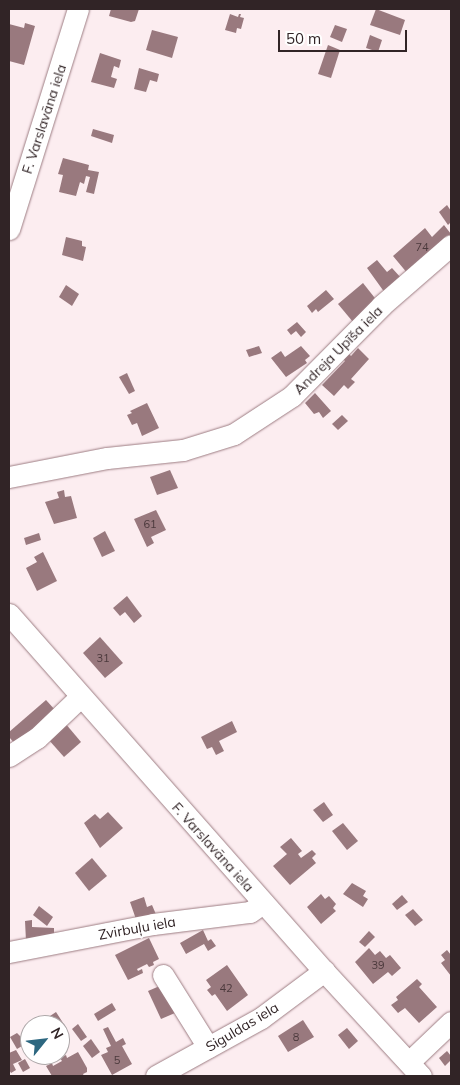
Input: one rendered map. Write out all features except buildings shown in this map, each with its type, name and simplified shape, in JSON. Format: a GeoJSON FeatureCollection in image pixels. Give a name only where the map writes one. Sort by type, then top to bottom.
{"type":"FeatureCollection","features":[{"type":"Feature","properties":{"kind":"street","name":"F. Varslavāna iela"},"geometry":{"type":"LineString","coordinates":[[9,229],[78,9]]}},
{"type":"Feature","properties":{"kind":"street","name":"Andreja Upīša iela"},"geometry":{"type":"LineString","coordinates":[[9,477],[107,458],[183,450],[234,434],[292,396],[382,305],[451,245]]}},
{"type":"Feature","properties":{"kind":"street","name":"F. Varslavāna iela"},"geometry":{"type":"LineString","coordinates":[[9,614],[80,697],[324,971],[415,1069]]}},
{"type":"Feature","properties":{"kind":"street"},"geometry":{"type":"LineString","coordinates":[[9,756],[37,738],[80,697]]}},
{"type":"Feature","properties":{"kind":"street","name":"Zvirbuļu iela"},"geometry":{"type":"LineString","coordinates":[[9,952],[153,924],[250,912],[264,903]]}},
{"type":"Feature","properties":{"kind":"street","name":"Siguldas iela"},"geometry":{"type":"LineString","coordinates":[[156,1076],[261,1018],[324,971]]}},
{"type":"Feature","properties":{"kind":"street"},"geometry":{"type":"LineString","coordinates":[[163,975],[208,1047]]}},
{"type":"Feature","properties":{"kind":"street"},"geometry":{"type":"LineString","coordinates":[[415,1069],[451,1022]]}}]}
